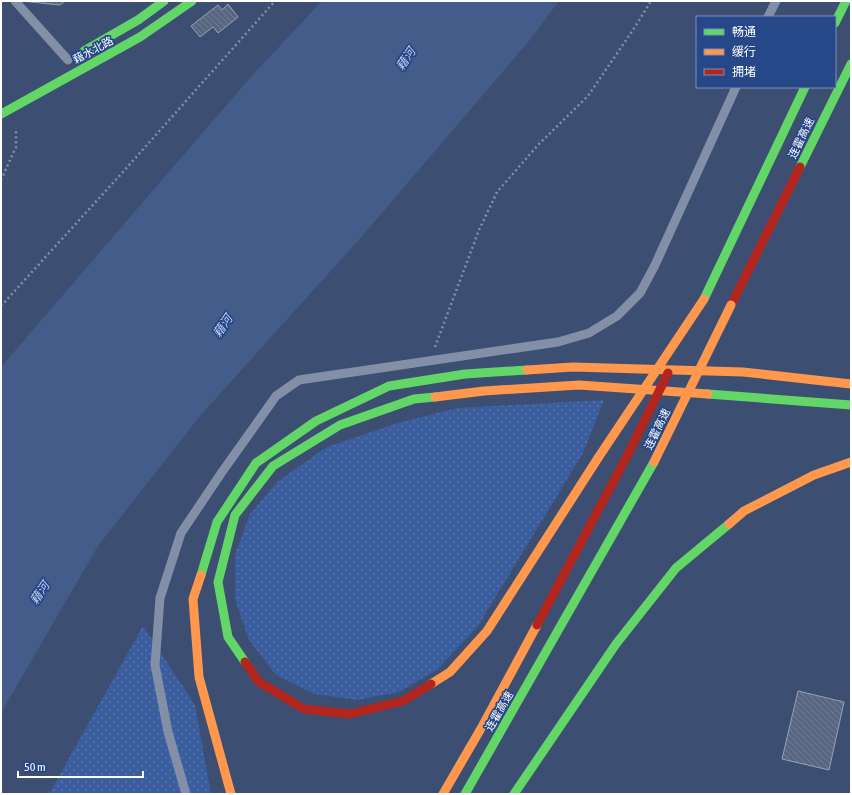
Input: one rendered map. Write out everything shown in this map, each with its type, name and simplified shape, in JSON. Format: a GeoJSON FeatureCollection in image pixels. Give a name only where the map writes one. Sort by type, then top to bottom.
{"type":"FeatureCollection","features":[{"type":"Feature","properties":{"kind":"main road","name":"藉水北路"},"geometry":{"type":"LineString","coordinates":[[64,62],[138,20],[164,1]]}},
{"type":"Feature","properties":{"kind":"main road","name":"藉水北路"},"geometry":{"type":"LineString","coordinates":[[1,114],[140,37],[192,1]]}},
{"type":"Feature","properties":{"kind":"main road"},"geometry":{"type":"LineString","coordinates":[[836,21],[846,1]]}},
{"type":"Feature","properties":{"kind":"main road","name":"连霍高速"},"geometry":{"type":"LineString","coordinates":[[465,794],[654,462],[851,64]]}},
{"type":"Feature","properties":{"kind":"main road","name":"连霍高速"},"geometry":{"type":"LineString","coordinates":[[443,794],[483,725],[627,456],[805,88]]}},
{"type":"Feature","properties":{"kind":"main road"},"geometry":{"type":"LineString","coordinates":[[704,299],[598,458],[487,630],[450,672],[403,701],[350,714],[304,709],[259,682],[228,638],[218,582],[235,515],[273,466],[340,424],[414,399],[484,391],[579,385],[851,405]]}},
{"type":"Feature","properties":{"kind":"main road"},"geometry":{"type":"LineString","coordinates":[[231,794],[198,677],[193,599],[216,522],[256,463],[316,421],[389,386],[465,374],[581,367],[743,372],[851,384]]}},
{"type":"Feature","properties":{"kind":"main road"},"geometry":{"type":"LineString","coordinates":[[514,794],[616,644],[676,568],[744,511],[814,475],[851,462]]}},
{"type":"Feature","properties":{"kind":"lane"},"geometry":{"type":"LineString","coordinates":[[15,1],[64,62]]}},
{"type":"Feature","properties":{"kind":"lane"},"geometry":{"type":"LineString","coordinates":[[768,16],[776,1]]}},
{"type":"Feature","properties":{"kind":"lane"},"geometry":{"type":"LineString","coordinates":[[186,794],[168,732],[155,665],[160,598],[181,533],[276,396],[299,380],[558,342],[589,333],[617,316],[640,293],[655,265],[736,88]]}},
{"type":"Feature","properties":{"kind":"path"},"geometry":{"type":"LineString","coordinates":[[1,306],[275,1]]}},
{"type":"Feature","properties":{"kind":"path"},"geometry":{"type":"LineString","coordinates":[[430,360],[479,230],[496,192],[539,144],[588,96],[651,1]]}},
{"type":"Feature","properties":{"kind":"path"},"geometry":{"type":"LineString","coordinates":[[1,180],[16,148],[16,105]]}},
{"type":"Feature","properties":{"kind":"shaded area"},"geometry":{"type":"Polygon","coordinates":[[[604,400],[583,453],[478,626],[437,670],[399,692],[357,700],[314,694],[276,675],[249,640],[235,599],[235,555],[250,514],[278,481],[327,447],[398,423],[457,408],[604,400]]]}},
{"type":"Feature","properties":{"kind":"shaded area"},"geometry":{"type":"Polygon","coordinates":[[[143,626],[195,705],[211,794],[49,794],[143,626]]]}},
{"type":"Feature","properties":{"kind":"water","name":"藉河"},"geometry":{"type":"Polygon","coordinates":[[[322,1],[559,1],[529,41],[365,233],[200,416],[98,546],[1,713],[1,367],[248,80],[322,1]]]}},
{"type":"Feature","properties":{"kind":"building"},"geometry":{"type":"Polygon","coordinates":[[[21,1],[65,1],[60,5],[21,1]]]}},
{"type":"Feature","properties":{"kind":"building"},"geometry":{"type":"Polygon","coordinates":[[[228,4],[238,17],[218,33],[213,27],[200,37],[191,26],[218,5],[222,10],[228,4]]]}},
{"type":"Feature","properties":{"kind":"building"},"geometry":{"type":"Polygon","coordinates":[[[798,691],[844,702],[829,770],[782,759],[798,691]]]}},
{"type":"Feature","properties":{"kind":"traffic: fast"},"geometry":{"type":"LineString","coordinates":[[84,51],[138,20],[164,1]]}},
{"type":"Feature","properties":{"kind":"traffic: fast"},"geometry":{"type":"LineString","coordinates":[[1,114],[140,37],[192,1]]}},
{"type":"Feature","properties":{"kind":"traffic: fast"},"geometry":{"type":"LineString","coordinates":[[836,21],[846,1]]}},
{"type":"Feature","properties":{"kind":"traffic: fast"},"geometry":{"type":"LineString","coordinates":[[800,167],[851,64]]}},
{"type":"Feature","properties":{"kind":"traffic: fast"},"geometry":{"type":"LineString","coordinates":[[704,299],[805,88]]}},
{"type":"Feature","properties":{"kind":"traffic: fast"},"geometry":{"type":"LineString","coordinates":[[201,575],[217,522],[256,463],[316,421],[389,386],[465,374],[527,370]]}},
{"type":"Feature","properties":{"kind":"traffic: fast"},"geometry":{"type":"LineString","coordinates":[[708,394],[851,405]]}},
{"type":"Feature","properties":{"kind":"traffic: fast"},"geometry":{"type":"LineString","coordinates":[[245,662],[228,637],[218,582],[235,515],[273,466],[340,425],[414,399],[435,397]]}},
{"type":"Feature","properties":{"kind":"traffic: fast"},"geometry":{"type":"LineString","coordinates":[[465,794],[654,462]]}},
{"type":"Feature","properties":{"kind":"traffic: fast"},"geometry":{"type":"LineString","coordinates":[[514,794],[616,644],[676,568],[729,524]]}},
{"type":"Feature","properties":{"kind":"traffic: slow"},"geometry":{"type":"LineString","coordinates":[[598,458],[704,299]]}},
{"type":"Feature","properties":{"kind":"traffic: slow"},"geometry":{"type":"LineString","coordinates":[[654,462],[731,305]]}},
{"type":"Feature","properties":{"kind":"traffic: slow"},"geometry":{"type":"LineString","coordinates":[[527,370],[573,367],[743,372],[851,384]]}},
{"type":"Feature","properties":{"kind":"traffic: slow"},"geometry":{"type":"LineString","coordinates":[[435,397],[484,391],[579,385],[708,394]]}},
{"type":"Feature","properties":{"kind":"traffic: slow"},"geometry":{"type":"LineString","coordinates":[[431,684],[450,672],[487,631],[598,458]]}},
{"type":"Feature","properties":{"kind":"traffic: slow"},"geometry":{"type":"LineString","coordinates":[[729,524],[744,511],[814,475],[851,462]]}},
{"type":"Feature","properties":{"kind":"traffic: slow"},"geometry":{"type":"LineString","coordinates":[[201,575],[193,599],[199,677],[231,794]]}},
{"type":"Feature","properties":{"kind":"traffic: slow"},"geometry":{"type":"LineString","coordinates":[[443,794],[483,725],[537,625]]}},
{"type":"Feature","properties":{"kind":"traffic: jam"},"geometry":{"type":"LineString","coordinates":[[731,305],[800,167]]}},
{"type":"Feature","properties":{"kind":"traffic: jam"},"geometry":{"type":"LineString","coordinates":[[627,456],[668,373]]}},
{"type":"Feature","properties":{"kind":"traffic: jam"},"geometry":{"type":"LineString","coordinates":[[537,625],[627,456]]}},
{"type":"Feature","properties":{"kind":"traffic: jam"},"geometry":{"type":"LineString","coordinates":[[245,662],[259,682],[304,709],[350,714],[403,701],[431,684]]}}]}
